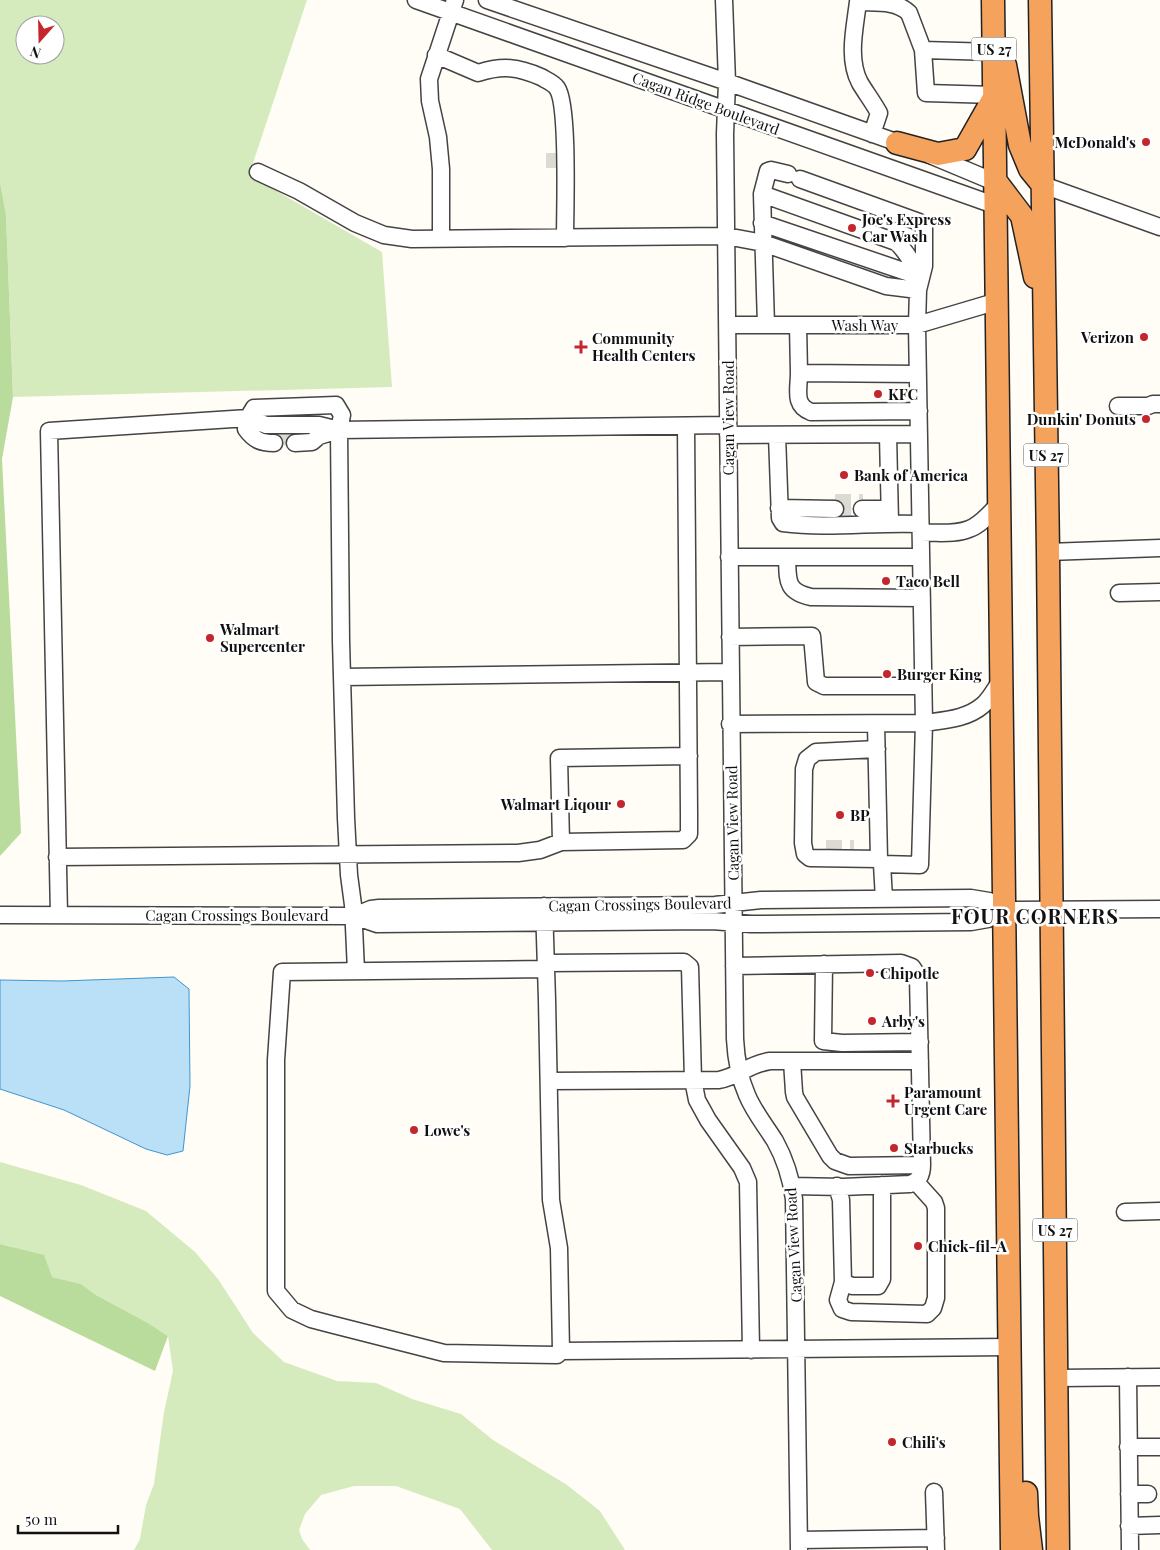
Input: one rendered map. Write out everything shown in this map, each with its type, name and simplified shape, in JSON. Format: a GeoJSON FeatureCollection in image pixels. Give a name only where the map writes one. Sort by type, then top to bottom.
{"type":"FeatureCollection","features":[{"type":"Feature","properties":{"kind":"highway","name":"US 27"},"geometry":{"type":"LineString","coordinates":[[1040,0],[1048,552],[1058,1550]]}},
{"type":"Feature","properties":{"kind":"highway","name":"US 27"},"geometry":{"type":"LineString","coordinates":[[994,1],[1012,1550]]}},
{"type":"Feature","properties":{"kind":"highway"},"geometry":{"type":"LineString","coordinates":[[994,1],[1020,145],[1030,169],[1043,185]]}},
{"type":"Feature","properties":{"kind":"highway"},"geometry":{"type":"LineString","coordinates":[[897,143],[938,154],[966,149],[995,95]]}},
{"type":"Feature","properties":{"kind":"highway"},"geometry":{"type":"LineString","coordinates":[[997,183],[1022,216],[1045,322]]}},
{"type":"Feature","properties":{"kind":"highway"},"geometry":{"type":"LineString","coordinates":[[1009,1267],[1019,1277],[1024,1293],[1026,1516],[1031,1550]]}},
{"type":"Feature","properties":{"kind":"street","name":"Cagan Ridge Boulevard"},"geometry":{"type":"LineString","coordinates":[[416,0],[453,6],[726,110],[997,206]]}},
{"type":"Feature","properties":{"kind":"street","name":"Cagan Ridge Boulevard"},"geometry":{"type":"LineString","coordinates":[[487,0],[727,82],[928,154],[997,183]]}},
{"type":"Feature","properties":{"kind":"street","name":"Cagan View Road"},"geometry":{"type":"LineString","coordinates":[[724,0],[727,82],[726,236],[730,724],[735,1039],[739,1073],[752,1107],[780,1151],[792,1186],[795,1212],[799,1545]]}},
{"type":"Feature","properties":{"kind":"street"},"geometry":{"type":"LineString","coordinates":[[872,134],[879,113],[859,82],[855,67],[853,43],[858,2],[889,3],[905,9],[909,13],[923,50],[926,93],[995,95]]}},
{"type":"Feature","properties":{"kind":"street"},"geometry":{"type":"LineString","coordinates":[[441,239],[441,169],[438,137],[430,101],[429,79],[453,6]]}},
{"type":"Feature","properties":{"kind":"street"},"geometry":{"type":"LineString","coordinates":[[923,50],[994,52]]}},
{"type":"Feature","properties":{"kind":"street"},"geometry":{"type":"LineString","coordinates":[[436,56],[478,73],[494,67],[511,67],[534,74],[557,87],[562,99],[564,129],[565,238]]}},
{"type":"Feature","properties":{"kind":"street"},"geometry":{"type":"LineString","coordinates":[[564,129],[556,142],[554,160],[555,178],[565,187]]}},
{"type":"Feature","properties":{"kind":"street"},"geometry":{"type":"LineString","coordinates":[[888,167],[897,143]]}},
{"type":"Feature","properties":{"kind":"street"},"geometry":{"type":"LineString","coordinates":[[766,325],[762,194],[768,171],[794,176],[923,224],[917,325],[924,724],[920,865],[880,857],[854,848]]}},
{"type":"Feature","properties":{"kind":"street"},"geometry":{"type":"LineString","coordinates":[[258,172],[299,191],[355,223],[384,235],[412,240],[726,236],[763,243],[886,286],[921,278]]}},
{"type":"Feature","properties":{"kind":"street"},"geometry":{"type":"LineString","coordinates":[[1043,185],[1160,227]]}},
{"type":"Feature","properties":{"kind":"street"},"geometry":{"type":"LineString","coordinates":[[762,194],[896,242],[903,248],[921,278]]}},
{"type":"Feature","properties":{"kind":"street"},"geometry":{"type":"LineString","coordinates":[[762,223],[921,278]]}},
{"type":"Feature","properties":{"kind":"street","name":"Wash Way"},"geometry":{"type":"LineString","coordinates":[[728,325],[917,325],[998,301]]}},
{"type":"Feature","properties":{"kind":"street"},"geometry":{"type":"LineString","coordinates":[[798,325],[800,373],[798,400],[802,409],[811,412],[918,411]]}},
{"type":"Feature","properties":{"kind":"street"},"geometry":{"type":"LineString","coordinates":[[800,373],[918,374]]}},
{"type":"Feature","properties":{"kind":"street"},"geometry":{"type":"LineString","coordinates":[[1118,406],[1160,404]]}},
{"type":"Feature","properties":{"kind":"street"},"geometry":{"type":"LineString","coordinates":[[274,440],[261,443],[250,435],[246,429],[248,418],[254,408],[336,405],[342,415],[339,430],[342,677],[347,855],[354,916],[356,971]]}},
{"type":"Feature","properties":{"kind":"street"},"geometry":{"type":"LineString","coordinates":[[58,914],[49,430],[248,418],[266,425],[319,425],[339,430],[686,426],[777,435],[919,434]]}},
{"type":"Feature","properties":{"kind":"street"},"geometry":{"type":"LineString","coordinates":[[57,857],[518,853],[540,850],[561,842],[683,840],[689,834],[686,426]]}},
{"type":"Feature","properties":{"kind":"street"},"geometry":{"type":"LineString","coordinates":[[295,440],[312,442],[319,436],[339,430]]}},
{"type":"Feature","properties":{"kind":"street"},"geometry":{"type":"LineString","coordinates":[[777,435],[780,510],[783,523],[796,525],[875,525],[889,512],[888,435]]}},
{"type":"Feature","properties":{"kind":"street"},"geometry":{"type":"LineString","coordinates":[[862,509],[889,512],[920,529],[957,532],[970,529],[980,523],[1000,503]]}},
{"type":"Feature","properties":{"kind":"street"},"geometry":{"type":"LineString","coordinates":[[780,510],[835,509]]}},
{"type":"Feature","properties":{"kind":"street"},"geometry":{"type":"LineString","coordinates":[[1048,552],[1160,548]]}},
{"type":"Feature","properties":{"kind":"street"},"geometry":{"type":"LineString","coordinates":[[729,557],[921,557]]}},
{"type":"Feature","properties":{"kind":"street"},"geometry":{"type":"LineString","coordinates":[[787,557],[788,580],[791,588],[799,594],[811,597],[922,598]]}},
{"type":"Feature","properties":{"kind":"street"},"geometry":{"type":"LineString","coordinates":[[1119,593],[1160,592]]}},
{"type":"Feature","properties":{"kind":"street"},"geometry":{"type":"LineString","coordinates":[[730,637],[812,636],[816,682],[824,686],[923,686]]}},
{"type":"Feature","properties":{"kind":"street"},"geometry":{"type":"LineString","coordinates":[[342,677],[730,672]]}},
{"type":"Feature","properties":{"kind":"street"},"geometry":{"type":"LineString","coordinates":[[730,724],[924,724],[967,716],[984,704],[1002,679]]}},
{"type":"Feature","properties":{"kind":"street"},"geometry":{"type":"LineString","coordinates":[[876,724],[880,857],[884,899]]}},
{"type":"Feature","properties":{"kind":"street"},"geometry":{"type":"LineString","coordinates":[[877,749],[816,752],[807,759],[804,769],[803,843],[804,854],[810,858],[880,857]]}},
{"type":"Feature","properties":{"kind":"street"},"geometry":{"type":"LineString","coordinates":[[561,842],[559,758],[689,756]]}},
{"type":"Feature","properties":{"kind":"street"},"geometry":{"type":"LineString","coordinates":[[803,843],[812,847],[826,848]]}},
{"type":"Feature","properties":{"kind":"street","name":"Cagan Crossings Boulevard"},"geometry":{"type":"LineString","coordinates":[[354,916],[379,908],[715,905],[761,900],[971,898],[989,901],[1005,910]]}},
{"type":"Feature","properties":{"kind":"street"},"geometry":{"type":"LineString","coordinates":[[544,906],[551,1200],[559,1248],[562,1351]]}},
{"type":"Feature","properties":{"kind":"street"},"geometry":{"type":"LineString","coordinates":[[1005,910],[1160,909]]}},
{"type":"Feature","properties":{"kind":"street","name":"Cagan Crossings Boulevard"},"geometry":{"type":"LineString","coordinates":[[0,915],[354,916],[378,924],[733,922],[801,924],[969,923],[988,919],[1005,910]]}},
{"type":"Feature","properties":{"kind":"street"},"geometry":{"type":"LineString","coordinates":[[751,1350],[748,1182],[742,1168],[697,1100],[693,1080],[691,972],[688,964],[680,962],[282,972],[276,1060],[276,1291],[292,1310],[311,1319],[444,1354],[557,1356],[562,1351],[751,1350],[1010,1347]]}},
{"type":"Feature","properties":{"kind":"street"},"geometry":{"type":"LineString","coordinates":[[734,966],[901,963],[912,967],[918,976],[922,1164],[920,1178],[910,1184],[792,1186]]}},
{"type":"Feature","properties":{"kind":"street"},"geometry":{"type":"LineString","coordinates":[[824,964],[823,1041],[842,1043],[920,1042]]}},
{"type":"Feature","properties":{"kind":"street"},"geometry":{"type":"LineString","coordinates":[[792,1061],[796,1097],[830,1156],[835,1161],[849,1166],[922,1164]]}},
{"type":"Feature","properties":{"kind":"street"},"geometry":{"type":"LineString","coordinates":[[549,1081],[720,1080],[762,1062],[920,1061]]}},
{"type":"Feature","properties":{"kind":"street"},"geometry":{"type":"LineString","coordinates":[[837,1186],[841,1200],[843,1282],[838,1300],[842,1308],[851,1312],[927,1314],[933,1308],[936,1298],[936,1208],[934,1202],[916,1182]]}},
{"type":"Feature","properties":{"kind":"street"},"geometry":{"type":"LineString","coordinates":[[843,1282],[852,1286],[878,1286],[882,1279],[882,1185]]}},
{"type":"Feature","properties":{"kind":"street"},"geometry":{"type":"LineString","coordinates":[[1125,1212],[1160,1212]]}},
{"type":"Feature","properties":{"kind":"street"},"geometry":{"type":"LineString","coordinates":[[1128,1377],[1130,1550]]}},
{"type":"Feature","properties":{"kind":"street"},"geometry":{"type":"LineString","coordinates":[[1057,1378],[1160,1378]]}},
{"type":"Feature","properties":{"kind":"street"},"geometry":{"type":"LineString","coordinates":[[1128,1447],[1160,1447]]}},
{"type":"Feature","properties":{"kind":"street"},"geometry":{"type":"LineString","coordinates":[[799,1545],[936,1544],[934,1492]]}},
{"type":"Feature","properties":{"kind":"street"},"geometry":{"type":"LineString","coordinates":[[1129,1494],[1148,1494]]}},
{"type":"Feature","properties":{"kind":"street"},"geometry":{"type":"LineString","coordinates":[[1129,1526],[1160,1525]]}},
{"type":"Feature","properties":{"kind":"green space"},"geometry":{"type":"Polygon","coordinates":[[[0,0],[307,0],[249,175],[382,252],[392,387],[13,397],[6,215],[0,182],[0,0]]]}},
{"type":"Feature","properties":{"kind":"green space"},"geometry":{"type":"Polygon","coordinates":[[[0,182],[6,215],[13,397],[2,459],[21,833],[0,856],[0,182]]]}},
{"type":"Feature","properties":{"kind":"green space"},"geometry":{"type":"Polygon","coordinates":[[[0,1162],[81,1185],[146,1211],[195,1252],[218,1279],[253,1333],[284,1362],[337,1381],[376,1383],[412,1399],[461,1414],[493,1440],[567,1485],[600,1511],[625,1550],[492,1550],[460,1509],[396,1486],[354,1486],[321,1495],[305,1514],[299,1530],[302,1539],[310,1550],[134,1550],[140,1539],[146,1505],[154,1484],[164,1412],[173,1371],[168,1336],[96,1295],[81,1284],[52,1277],[13,1247],[0,1244],[0,1162]]]}},
{"type":"Feature","properties":{"kind":"green space"},"geometry":{"type":"Polygon","coordinates":[[[0,1244],[44,1255],[52,1277],[81,1284],[96,1295],[168,1336],[155,1371],[0,1296],[0,1244]]]}},
{"type":"Feature","properties":{"kind":"water"},"geometry":{"type":"Polygon","coordinates":[[[174,977],[189,989],[190,1086],[183,1151],[167,1155],[146,1149],[64,1110],[0,1089],[0,980],[62,981],[174,977]]]}},
{"type":"Feature","properties":{"kind":"tunnel"},"geometry":{"type":"LineString","coordinates":[[554,153],[554,168]]}},
{"type":"Feature","properties":{"kind":"tunnel"},"geometry":{"type":"LineString","coordinates":[[274,437],[295,438]]}},
{"type":"Feature","properties":{"kind":"tunnel"},"geometry":{"type":"LineString","coordinates":[[835,502],[863,502]]}},
{"type":"Feature","properties":{"kind":"tunnel"},"geometry":{"type":"LineString","coordinates":[[835,515],[862,516]]}},
{"type":"Feature","properties":{"kind":"tunnel"},"geometry":{"type":"LineString","coordinates":[[826,848],[854,848]]}},
{"type":"Feature","properties":{"kind":"place","name":"McDonald's"},"geometry":{"type":"Point","coordinates":[1146,142]}},
{"type":"Feature","properties":{"kind":"place","name":"Joe's Express Car Wash"},"geometry":{"type":"Point","coordinates":[852,228]}},
{"type":"Feature","properties":{"kind":"place","name":"Verizon"},"geometry":{"type":"Point","coordinates":[1144,337]}},
{"type":"Feature","properties":{"kind":"place","name":"Community Health Centers"},"geometry":{"type":"Point","coordinates":[581,347]}},
{"type":"Feature","properties":{"kind":"place","name":"KFC"},"geometry":{"type":"Point","coordinates":[878,394]}},
{"type":"Feature","properties":{"kind":"place","name":"Dunkin' Donuts"},"geometry":{"type":"Point","coordinates":[1146,419]}},
{"type":"Feature","properties":{"kind":"place","name":"Bank of America"},"geometry":{"type":"Point","coordinates":[844,475]}},
{"type":"Feature","properties":{"kind":"place","name":"Taco Bell"},"geometry":{"type":"Point","coordinates":[886,581]}},
{"type":"Feature","properties":{"kind":"place","name":"Walmart Supercenter"},"geometry":{"type":"Point","coordinates":[210,638]}},
{"type":"Feature","properties":{"kind":"place","name":"Burger King"},"geometry":{"type":"Point","coordinates":[887,674]}},
{"type":"Feature","properties":{"kind":"place","name":"Walmart Liqour"},"geometry":{"type":"Point","coordinates":[621,804]}},
{"type":"Feature","properties":{"kind":"place","name":"BP"},"geometry":{"type":"Point","coordinates":[840,815]}},
{"type":"Feature","properties":{"kind":"place","name":"Chipotle"},"geometry":{"type":"Point","coordinates":[870,973]}},
{"type":"Feature","properties":{"kind":"place","name":"Arby's"},"geometry":{"type":"Point","coordinates":[872,1021]}},
{"type":"Feature","properties":{"kind":"place","name":"Paramount Urgent Care"},"geometry":{"type":"Point","coordinates":[893,1101]}},
{"type":"Feature","properties":{"kind":"place","name":"Lowe's"},"geometry":{"type":"Point","coordinates":[414,1130]}},
{"type":"Feature","properties":{"kind":"place","name":"Starbucks"},"geometry":{"type":"Point","coordinates":[894,1148]}},
{"type":"Feature","properties":{"kind":"place","name":"Chick-fil-A"},"geometry":{"type":"Point","coordinates":[918,1246]}},
{"type":"Feature","properties":{"kind":"place","name":"Chili's"},"geometry":{"type":"Point","coordinates":[892,1442]}},
{"type":"Feature","properties":{"kind":"district","name":"FOUR CORNERS"},"geometry":{"type":"Point","coordinates":[1035,915]}}]}
